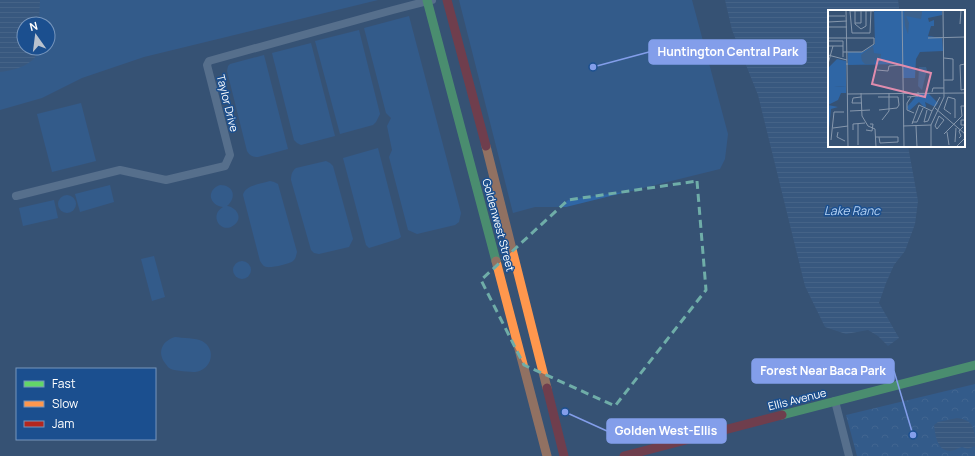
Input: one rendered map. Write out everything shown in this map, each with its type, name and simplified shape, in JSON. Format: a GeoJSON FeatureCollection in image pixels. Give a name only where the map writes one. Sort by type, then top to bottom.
{"type":"FeatureCollection","features":[{"type":"Feature","properties":{"kind":"main road","name":"Goldenwest Street"},"geometry":{"type":"LineString","coordinates":[[428,0],[547,456]]}},
{"type":"Feature","properties":{"kind":"main road","name":"Goldenwest Street"},"geometry":{"type":"LineString","coordinates":[[447,0],[504,217],[564,456]]}},
{"type":"Feature","properties":{"kind":"main road","name":"Ellis Avenue"},"geometry":{"type":"LineString","coordinates":[[624,456],[975,365]]}},
{"type":"Feature","properties":{"kind":"street","name":"Taylor Drive"},"geometry":{"type":"LineString","coordinates":[[16,196],[120,170],[166,180],[225,166],[230,155],[207,66],[209,61],[428,0]]}},
{"type":"Feature","properties":{"kind":"street"},"geometry":{"type":"LineString","coordinates":[[835,401],[849,456]]}},
{"type":"Feature","properties":{"kind":"highlighted area"},"geometry":{"type":"Polygon","coordinates":[[[697,181],[706,290],[615,406],[524,365],[481,280],[568,200],[697,181]]]}},
{"type":"Feature","properties":{"kind":"green space"},"geometry":{"type":"Polygon","coordinates":[[[0,0],[378,0],[144,57],[82,78],[42,98],[0,110],[0,0]]]}},
{"type":"Feature","properties":{"kind":"green space"},"geometry":{"type":"Polygon","coordinates":[[[459,0],[692,0],[728,134],[725,159],[720,169],[566,207],[535,207],[513,213],[459,0]]]}},
{"type":"Feature","properties":{"kind":"green space"},"geometry":{"type":"Polygon","coordinates":[[[409,16],[461,213],[459,222],[455,225],[417,234],[408,230],[389,157],[392,150],[387,126],[391,118],[386,113],[364,28],[409,16]]]}},
{"type":"Feature","properties":{"kind":"green space"},"geometry":{"type":"Polygon","coordinates":[[[359,30],[380,114],[373,125],[340,134],[315,41],[359,30]]]}},
{"type":"Feature","properties":{"kind":"green space"},"geometry":{"type":"Polygon","coordinates":[[[311,43],[335,136],[301,145],[294,140],[272,53],[311,43]]]}},
{"type":"Feature","properties":{"kind":"green space"},"geometry":{"type":"Polygon","coordinates":[[[264,55],[288,149],[256,157],[250,155],[247,151],[227,71],[230,64],[264,55]]]}},
{"type":"Feature","properties":{"kind":"green space"},"geometry":{"type":"Polygon","coordinates":[[[81,103],[96,161],[52,172],[37,114],[81,103]]]}},
{"type":"Feature","properties":{"kind":"green space"},"geometry":{"type":"Polygon","coordinates":[[[378,148],[401,237],[369,248],[366,245],[343,158],[378,148]]]}},
{"type":"Feature","properties":{"kind":"green space"},"geometry":{"type":"Polygon","coordinates":[[[326,161],[333,166],[353,239],[349,247],[319,254],[314,253],[311,250],[291,178],[296,168],[326,161]]]}},
{"type":"Feature","properties":{"kind":"green space"},"geometry":{"type":"Polygon","coordinates":[[[270,181],[278,184],[297,252],[295,259],[291,262],[280,266],[266,267],[260,261],[243,195],[244,192],[250,187],[270,181]]]}},
{"type":"Feature","properties":{"kind":"green space"},"geometry":{"type":"Polygon","coordinates":[[[110,185],[114,202],[80,212],[75,194],[110,185]]]}},
{"type":"Feature","properties":{"kind":"green space"},"geometry":{"type":"Polygon","coordinates":[[[220,185],[228,187],[231,190],[233,196],[227,206],[233,208],[239,216],[234,225],[225,228],[218,223],[217,219],[219,211],[223,207],[218,206],[211,197],[213,190],[220,185]]]}},
{"type":"Feature","properties":{"kind":"green space"},"geometry":{"type":"Polygon","coordinates":[[[67,195],[73,198],[76,204],[73,210],[67,213],[61,210],[58,204],[61,198],[67,195]]]}},
{"type":"Feature","properties":{"kind":"green space"},"geometry":{"type":"Polygon","coordinates":[[[54,200],[58,218],[23,226],[19,208],[54,200]]]}},
{"type":"Feature","properties":{"kind":"green space"},"geometry":{"type":"Polygon","coordinates":[[[154,256],[165,297],[152,301],[141,259],[154,256]]]}},
{"type":"Feature","properties":{"kind":"green space"},"geometry":{"type":"Polygon","coordinates":[[[238,261],[246,261],[251,266],[249,277],[246,279],[238,279],[233,274],[233,266],[238,261]]]}},
{"type":"Feature","properties":{"kind":"green space"},"geometry":{"type":"Polygon","coordinates":[[[175,337],[202,341],[210,349],[211,354],[209,363],[201,370],[195,372],[176,370],[168,367],[161,355],[161,351],[162,347],[167,341],[175,337]]]}},
{"type":"Feature","properties":{"kind":"green space"},"geometry":{"type":"Polygon","coordinates":[[[975,384],[975,456],[857,456],[846,415],[975,384]]]}},
{"type":"Feature","properties":{"kind":"water"},"geometry":{"type":"Polygon","coordinates":[[[0,0],[40,0],[39,16],[16,16],[16,56],[36,56],[24,66],[0,72],[0,0]]]}},
{"type":"Feature","properties":{"kind":"water","name":"Lake Ranc"},"geometry":{"type":"Polygon","coordinates":[[[725,0],[898,0],[899,10],[828,10],[828,147],[908,147],[918,201],[915,224],[905,251],[894,265],[879,303],[899,338],[888,346],[878,336],[868,330],[846,334],[825,327],[805,286],[758,95],[732,30],[725,0]]]}},
{"type":"Feature","properties":{"kind":"water"},"geometry":{"type":"Polygon","coordinates":[[[957,418],[967,421],[973,427],[975,446],[968,449],[962,447],[952,451],[946,450],[939,445],[934,425],[938,422],[957,418]]]}},
{"type":"Feature","properties":{"kind":"traffic: fast"},"geometry":{"type":"LineString","coordinates":[[427,0],[496,261]]}},
{"type":"Feature","properties":{"kind":"traffic: fast"},"geometry":{"type":"LineString","coordinates":[[782,415],[975,365]]}},
{"type":"Feature","properties":{"kind":"traffic: slow"},"geometry":{"type":"LineString","coordinates":[[486,146],[547,388]]}},
{"type":"Feature","properties":{"kind":"traffic: slow"},"geometry":{"type":"LineString","coordinates":[[496,261],[547,456]]}},
{"type":"Feature","properties":{"kind":"traffic: jam"},"geometry":{"type":"LineString","coordinates":[[447,0],[486,146]]}},
{"type":"Feature","properties":{"kind":"traffic: jam"},"geometry":{"type":"LineString","coordinates":[[547,388],[564,456]]}},
{"type":"Feature","properties":{"kind":"traffic: jam"},"geometry":{"type":"LineString","coordinates":[[624,456],[782,415]]}},
{"type":"Feature","properties":{"kind":"place","name":"Huntington Central Park"},"geometry":{"type":"Point","coordinates":[593,67]}},
{"type":"Feature","properties":{"kind":"place","name":"Golden West-Ellis"},"geometry":{"type":"Point","coordinates":[565,412]}},
{"type":"Feature","properties":{"kind":"place","name":"Forest Near Baca Park"},"geometry":{"type":"Point","coordinates":[913,435]}}]}
